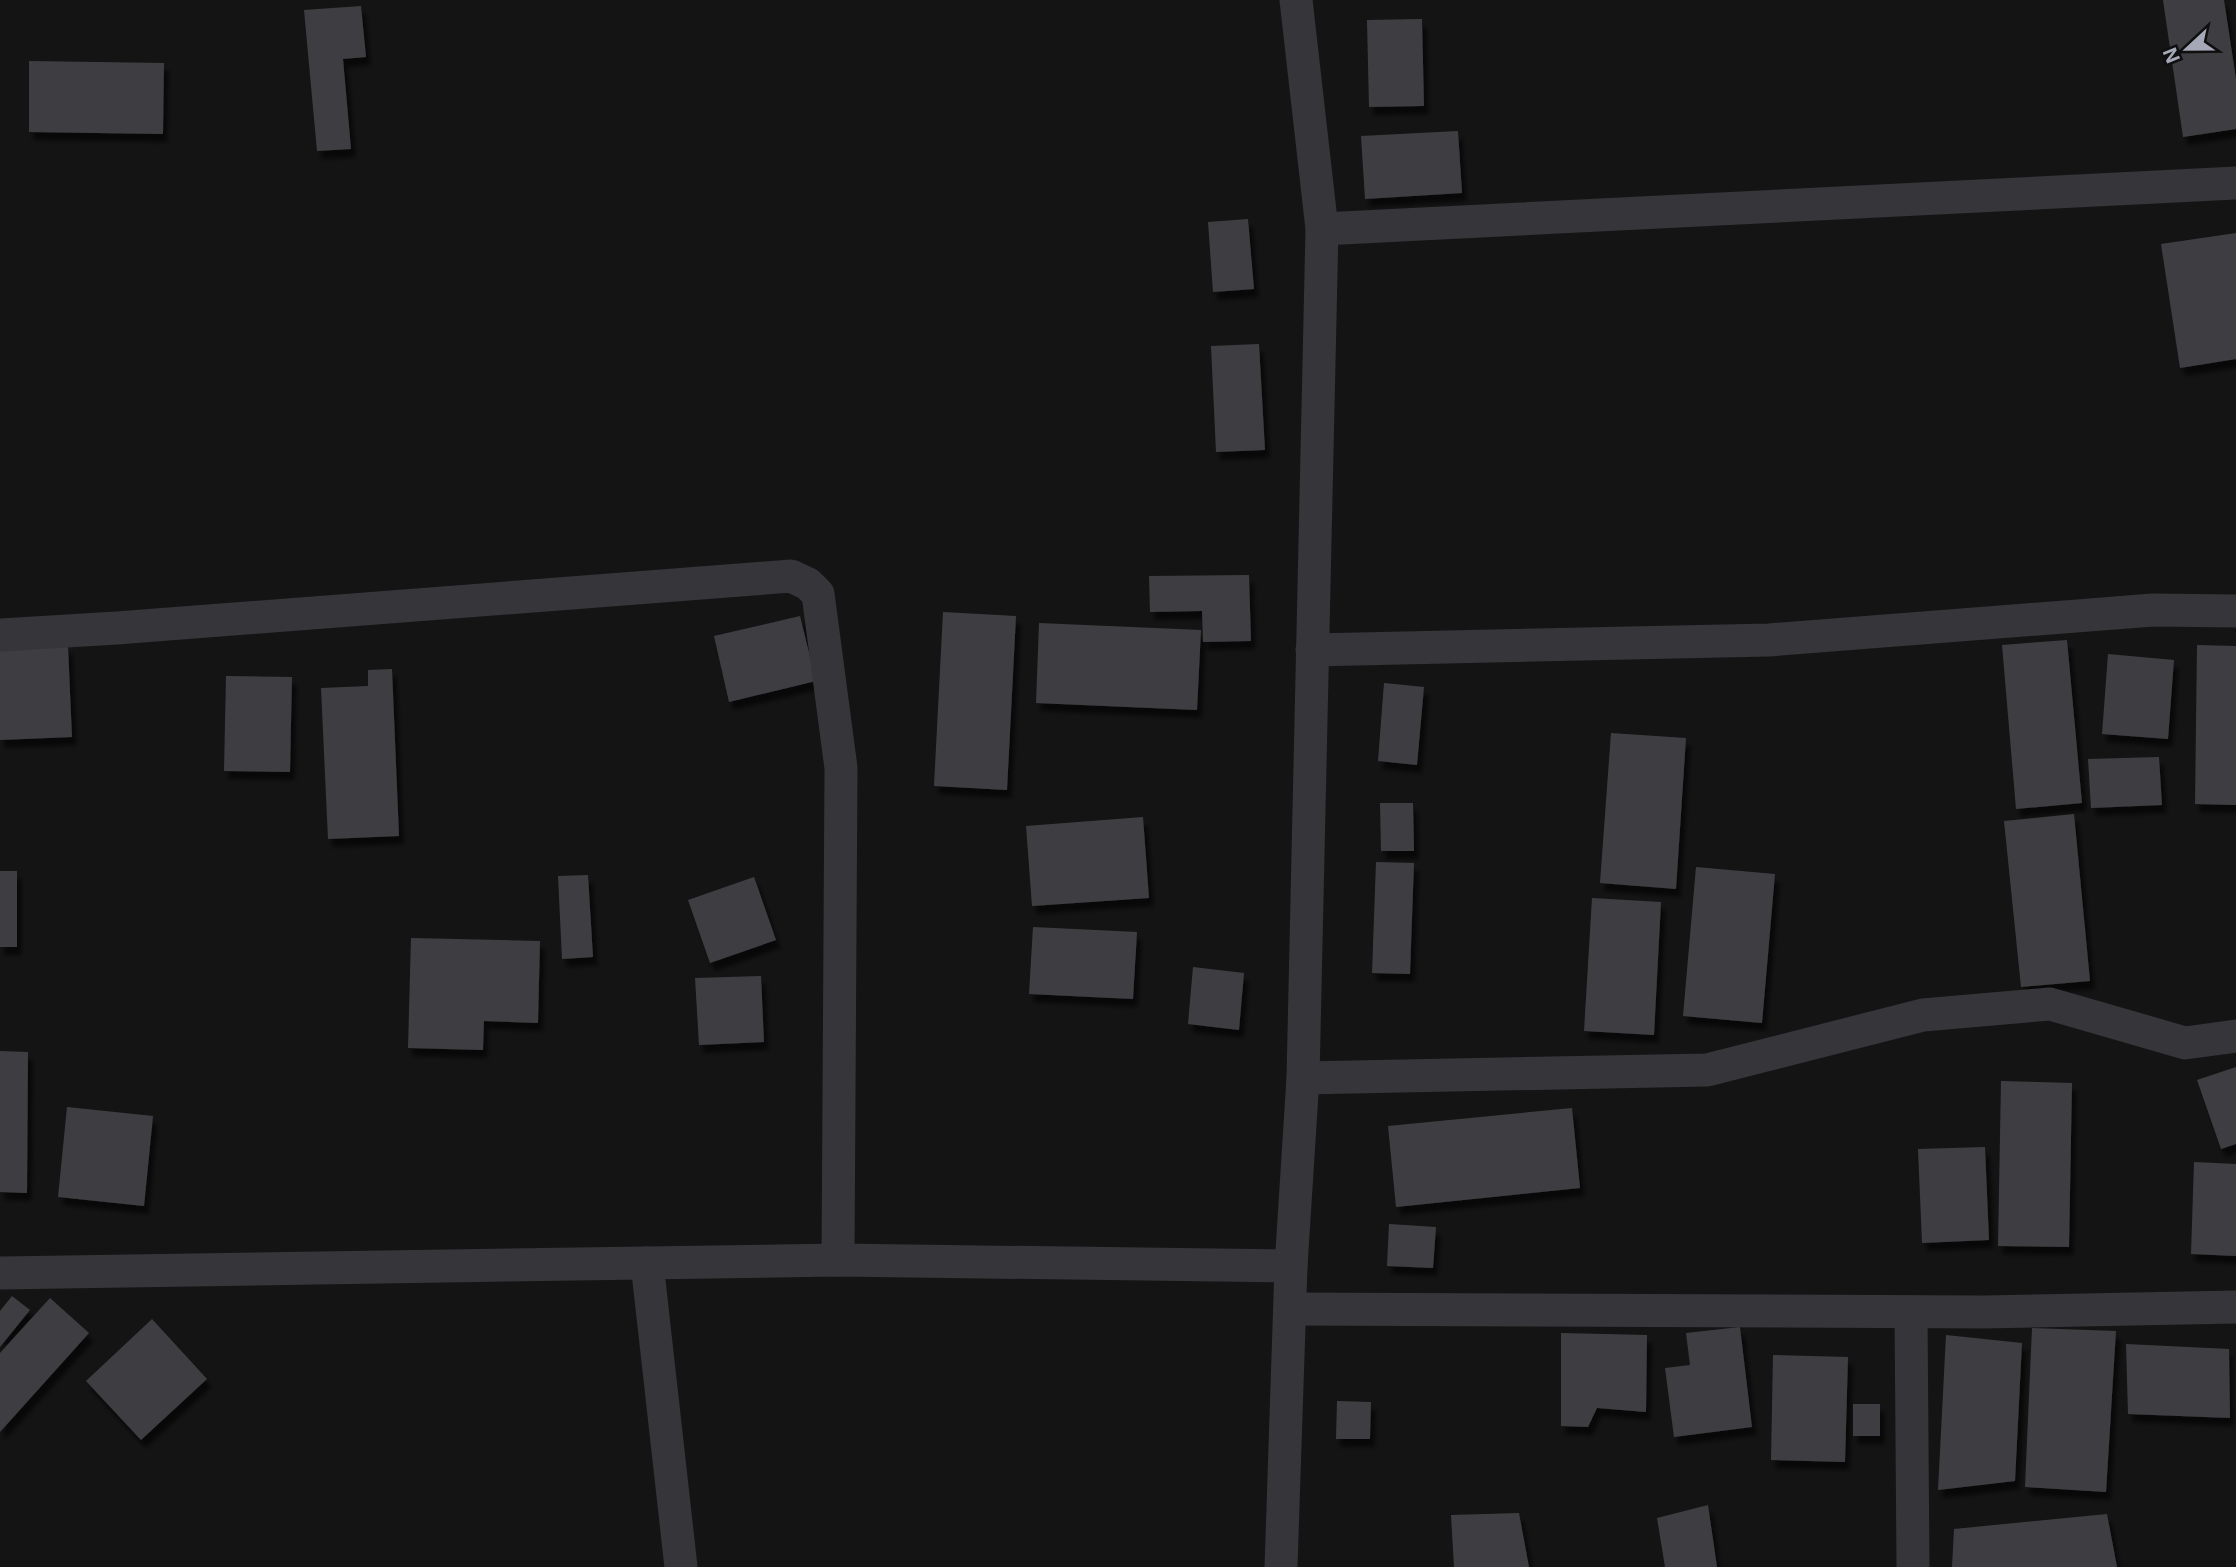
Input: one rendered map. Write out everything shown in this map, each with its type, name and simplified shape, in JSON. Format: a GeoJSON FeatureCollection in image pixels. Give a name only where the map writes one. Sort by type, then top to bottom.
{"type":"FeatureCollection","features":[{"type":"Feature","properties":{"kind":"street"},"geometry":{"type":"LineString","coordinates":[[1281,1567],[1291,1266],[1303,1078],[1322,229],[1296,0]]}},
{"type":"Feature","properties":{"kind":"street"},"geometry":{"type":"LineString","coordinates":[[1322,229],[2236,183]]}},
{"type":"Feature","properties":{"kind":"street"},"geometry":{"type":"LineString","coordinates":[[0,635],[792,576],[808,584],[818,594],[841,768],[838,1260]]}},
{"type":"Feature","properties":{"kind":"street"},"geometry":{"type":"LineString","coordinates":[[1312,650],[1769,640],[2153,610],[2236,611]]}},
{"type":"Feature","properties":{"kind":"street"},"geometry":{"type":"LineString","coordinates":[[1303,1078],[1707,1070],[1923,1015],[2050,1004],[2185,1043],[2236,1036]]}},
{"type":"Feature","properties":{"kind":"street"},"geometry":{"type":"LineString","coordinates":[[0,1273],[838,1260],[1291,1266]]}},
{"type":"Feature","properties":{"kind":"street"},"geometry":{"type":"LineString","coordinates":[[646,1263],[681,1567]]}},
{"type":"Feature","properties":{"kind":"street"},"geometry":{"type":"LineString","coordinates":[[1290,1309],[1911,1312],[2236,1307]]}},
{"type":"Feature","properties":{"kind":"street"},"geometry":{"type":"LineString","coordinates":[[1911,1312],[1913,1567]]}},
{"type":"Feature","properties":{"kind":"building"},"geometry":{"type":"Polygon","coordinates":[[[2163,0],[2224,0],[2236,79],[2236,129],[2183,137],[2163,0]]]}},
{"type":"Feature","properties":{"kind":"building"},"geometry":{"type":"Polygon","coordinates":[[[361,6],[366,57],[343,59],[351,149],[317,151],[304,10],[361,6]]]}},
{"type":"Feature","properties":{"kind":"building"},"geometry":{"type":"Polygon","coordinates":[[[1422,19],[1424,106],[1369,107],[1367,20],[1422,19]]]}},
{"type":"Feature","properties":{"kind":"building"},"geometry":{"type":"Polygon","coordinates":[[[29,61],[164,63],[163,134],[29,132],[29,61]]]}},
{"type":"Feature","properties":{"kind":"building"},"geometry":{"type":"Polygon","coordinates":[[[1458,131],[1462,193],[1365,199],[1361,136],[1458,131]]]}},
{"type":"Feature","properties":{"kind":"building"},"geometry":{"type":"Polygon","coordinates":[[[1248,219],[1254,289],[1213,292],[1208,222],[1248,219]]]}},
{"type":"Feature","properties":{"kind":"building"},"geometry":{"type":"Polygon","coordinates":[[[2236,233],[2236,359],[2180,368],[2161,244],[2236,233]]]}},
{"type":"Feature","properties":{"kind":"building"},"geometry":{"type":"Polygon","coordinates":[[[1259,344],[1265,450],[1216,452],[1211,346],[1259,344]]]}},
{"type":"Feature","properties":{"kind":"building"},"geometry":{"type":"Polygon","coordinates":[[[1249,575],[1251,641],[1203,642],[1202,611],[1150,612],[1149,576],[1249,575]]]}},
{"type":"Feature","properties":{"kind":"building"},"geometry":{"type":"Polygon","coordinates":[[[943,612],[1016,616],[1007,790],[934,786],[943,612]]]}},
{"type":"Feature","properties":{"kind":"building"},"geometry":{"type":"Polygon","coordinates":[[[800,616],[816,681],[729,702],[714,636],[800,616]]]}},
{"type":"Feature","properties":{"kind":"building"},"geometry":{"type":"Polygon","coordinates":[[[1039,623],[1201,630],[1197,710],[1036,703],[1039,623]]]}},
{"type":"Feature","properties":{"kind":"building"},"geometry":{"type":"Polygon","coordinates":[[[2067,640],[2082,803],[2016,809],[2002,645],[2067,640]]]}},
{"type":"Feature","properties":{"kind":"building"},"geometry":{"type":"Polygon","coordinates":[[[2197,645],[2236,646],[2236,805],[2195,804],[2197,645]]]}},
{"type":"Feature","properties":{"kind":"building"},"geometry":{"type":"Polygon","coordinates":[[[68,646],[72,737],[0,740],[0,650],[68,646]]]}},
{"type":"Feature","properties":{"kind":"building"},"geometry":{"type":"Polygon","coordinates":[[[2108,654],[2174,660],[2168,739],[2102,734],[2108,654]]]}},
{"type":"Feature","properties":{"kind":"building"},"geometry":{"type":"Polygon","coordinates":[[[392,669],[399,836],[328,839],[321,688],[368,686],[368,670],[392,669]]]}},
{"type":"Feature","properties":{"kind":"building"},"geometry":{"type":"Polygon","coordinates":[[[226,676],[292,677],[290,772],[224,771],[226,676]]]}},
{"type":"Feature","properties":{"kind":"building"},"geometry":{"type":"Polygon","coordinates":[[[1384,683],[1424,687],[1417,765],[1378,761],[1384,683]]]}},
{"type":"Feature","properties":{"kind":"building"},"geometry":{"type":"Polygon","coordinates":[[[1611,733],[1686,738],[1676,889],[1600,883],[1611,733]]]}},
{"type":"Feature","properties":{"kind":"building"},"geometry":{"type":"Polygon","coordinates":[[[2159,757],[2162,805],[2091,808],[2088,759],[2159,757]]]}},
{"type":"Feature","properties":{"kind":"building"},"geometry":{"type":"Polygon","coordinates":[[[1380,803],[1413,803],[1414,851],[1381,851],[1380,803]]]}},
{"type":"Feature","properties":{"kind":"building"},"geometry":{"type":"Polygon","coordinates":[[[2074,814],[2090,981],[2021,987],[2004,821],[2074,814]]]}},
{"type":"Feature","properties":{"kind":"building"},"geometry":{"type":"Polygon","coordinates":[[[1143,817],[1149,898],[1032,906],[1026,826],[1143,817]]]}},
{"type":"Feature","properties":{"kind":"building"},"geometry":{"type":"Polygon","coordinates":[[[1376,862],[1414,863],[1410,974],[1372,973],[1376,862]]]}},
{"type":"Feature","properties":{"kind":"building"},"geometry":{"type":"Polygon","coordinates":[[[1696,867],[1775,874],[1762,1023],[1683,1016],[1696,867]]]}},
{"type":"Feature","properties":{"kind":"building"},"geometry":{"type":"Polygon","coordinates":[[[0,871],[17,871],[17,947],[0,947],[0,871]]]}},
{"type":"Feature","properties":{"kind":"building"},"geometry":{"type":"Polygon","coordinates":[[[588,875],[593,957],[562,959],[558,876],[588,875]]]}},
{"type":"Feature","properties":{"kind":"building"},"geometry":{"type":"Polygon","coordinates":[[[754,877],[776,940],[710,963],[688,900],[754,877]]]}},
{"type":"Feature","properties":{"kind":"building"},"geometry":{"type":"Polygon","coordinates":[[[1592,898],[1661,902],[1654,1035],[1584,1031],[1592,898]]]}},
{"type":"Feature","properties":{"kind":"building"},"geometry":{"type":"Polygon","coordinates":[[[1033,927],[1137,932],[1133,999],[1029,994],[1033,927]]]}},
{"type":"Feature","properties":{"kind":"building"},"geometry":{"type":"Polygon","coordinates":[[[411,938],[540,941],[538,1023],[484,1021],[483,1050],[408,1048],[411,938]]]}},
{"type":"Feature","properties":{"kind":"building"},"geometry":{"type":"Polygon","coordinates":[[[1193,967],[1244,973],[1239,1030],[1188,1024],[1193,967]]]}},
{"type":"Feature","properties":{"kind":"building"},"geometry":{"type":"Polygon","coordinates":[[[761,976],[764,1042],[699,1045],[695,978],[761,976]]]}},
{"type":"Feature","properties":{"kind":"building"},"geometry":{"type":"Polygon","coordinates":[[[0,1051],[28,1052],[27,1193],[0,1192],[0,1051]]]}},
{"type":"Feature","properties":{"kind":"building"},"geometry":{"type":"Polygon","coordinates":[[[2236,1067],[2236,1144],[2221,1149],[2197,1080],[2236,1067]]]}},
{"type":"Feature","properties":{"kind":"building"},"geometry":{"type":"Polygon","coordinates":[[[2001,1081],[2072,1083],[2069,1247],[1998,1246],[2001,1081]]]}},
{"type":"Feature","properties":{"kind":"building"},"geometry":{"type":"Polygon","coordinates":[[[67,1107],[153,1116],[144,1206],[58,1197],[67,1107]]]}},
{"type":"Feature","properties":{"kind":"building"},"geometry":{"type":"Polygon","coordinates":[[[1572,1108],[1580,1188],[1396,1207],[1388,1126],[1572,1108]]]}},
{"type":"Feature","properties":{"kind":"building"},"geometry":{"type":"Polygon","coordinates":[[[1985,1147],[1989,1240],[1922,1243],[1918,1149],[1985,1147]]]}},
{"type":"Feature","properties":{"kind":"building"},"geometry":{"type":"Polygon","coordinates":[[[2194,1162],[2236,1164],[2236,1256],[2191,1254],[2194,1162]]]}},
{"type":"Feature","properties":{"kind":"building"},"geometry":{"type":"Polygon","coordinates":[[[1389,1224],[1436,1227],[1433,1268],[1387,1266],[1389,1224]]]}},
{"type":"Feature","properties":{"kind":"building"},"geometry":{"type":"Polygon","coordinates":[[[12,1296],[30,1310],[0,1347],[0,1311],[12,1296]]]}},
{"type":"Feature","properties":{"kind":"building"},"geometry":{"type":"Polygon","coordinates":[[[50,1298],[89,1333],[0,1432],[0,1353],[50,1298]]]}},
{"type":"Feature","properties":{"kind":"building"},"geometry":{"type":"Polygon","coordinates":[[[152,1319],[207,1379],[141,1440],[86,1381],[152,1319]]]}},
{"type":"Feature","properties":{"kind":"building"},"geometry":{"type":"Polygon","coordinates":[[[1740,1327],[1752,1427],[1674,1437],[1665,1368],[1690,1365],[1686,1333],[1740,1327]]]}},
{"type":"Feature","properties":{"kind":"building"},"geometry":{"type":"Polygon","coordinates":[[[2032,1328],[2116,1331],[2106,1492],[2025,1487],[2032,1328]]]}},
{"type":"Feature","properties":{"kind":"building"},"geometry":{"type":"Polygon","coordinates":[[[1561,1333],[1647,1335],[1646,1412],[1597,1408],[1588,1427],[1561,1426],[1561,1333]]]}},
{"type":"Feature","properties":{"kind":"building"},"geometry":{"type":"Polygon","coordinates":[[[1946,1335],[2022,1343],[2015,1481],[1938,1490],[1946,1335]]]}},
{"type":"Feature","properties":{"kind":"building"},"geometry":{"type":"Polygon","coordinates":[[[2126,1344],[2229,1349],[2230,1418],[2128,1414],[2126,1344]]]}},
{"type":"Feature","properties":{"kind":"building"},"geometry":{"type":"Polygon","coordinates":[[[1773,1355],[1848,1357],[1845,1462],[1771,1460],[1773,1355]]]}},
{"type":"Feature","properties":{"kind":"building"},"geometry":{"type":"Polygon","coordinates":[[[1337,1401],[1371,1402],[1370,1439],[1336,1439],[1337,1401]]]}},
{"type":"Feature","properties":{"kind":"building"},"geometry":{"type":"Polygon","coordinates":[[[1853,1404],[1880,1404],[1880,1436],[1853,1436],[1853,1404]]]}},
{"type":"Feature","properties":{"kind":"building"},"geometry":{"type":"Polygon","coordinates":[[[1708,1505],[1717,1567],[1665,1567],[1657,1518],[1708,1505]]]}},
{"type":"Feature","properties":{"kind":"building"},"geometry":{"type":"Polygon","coordinates":[[[1519,1513],[1529,1567],[1454,1567],[1451,1515],[1519,1513]]]}},
{"type":"Feature","properties":{"kind":"building"},"geometry":{"type":"Polygon","coordinates":[[[2107,1514],[2117,1567],[1952,1567],[1954,1529],[2107,1514]]]}}]}
